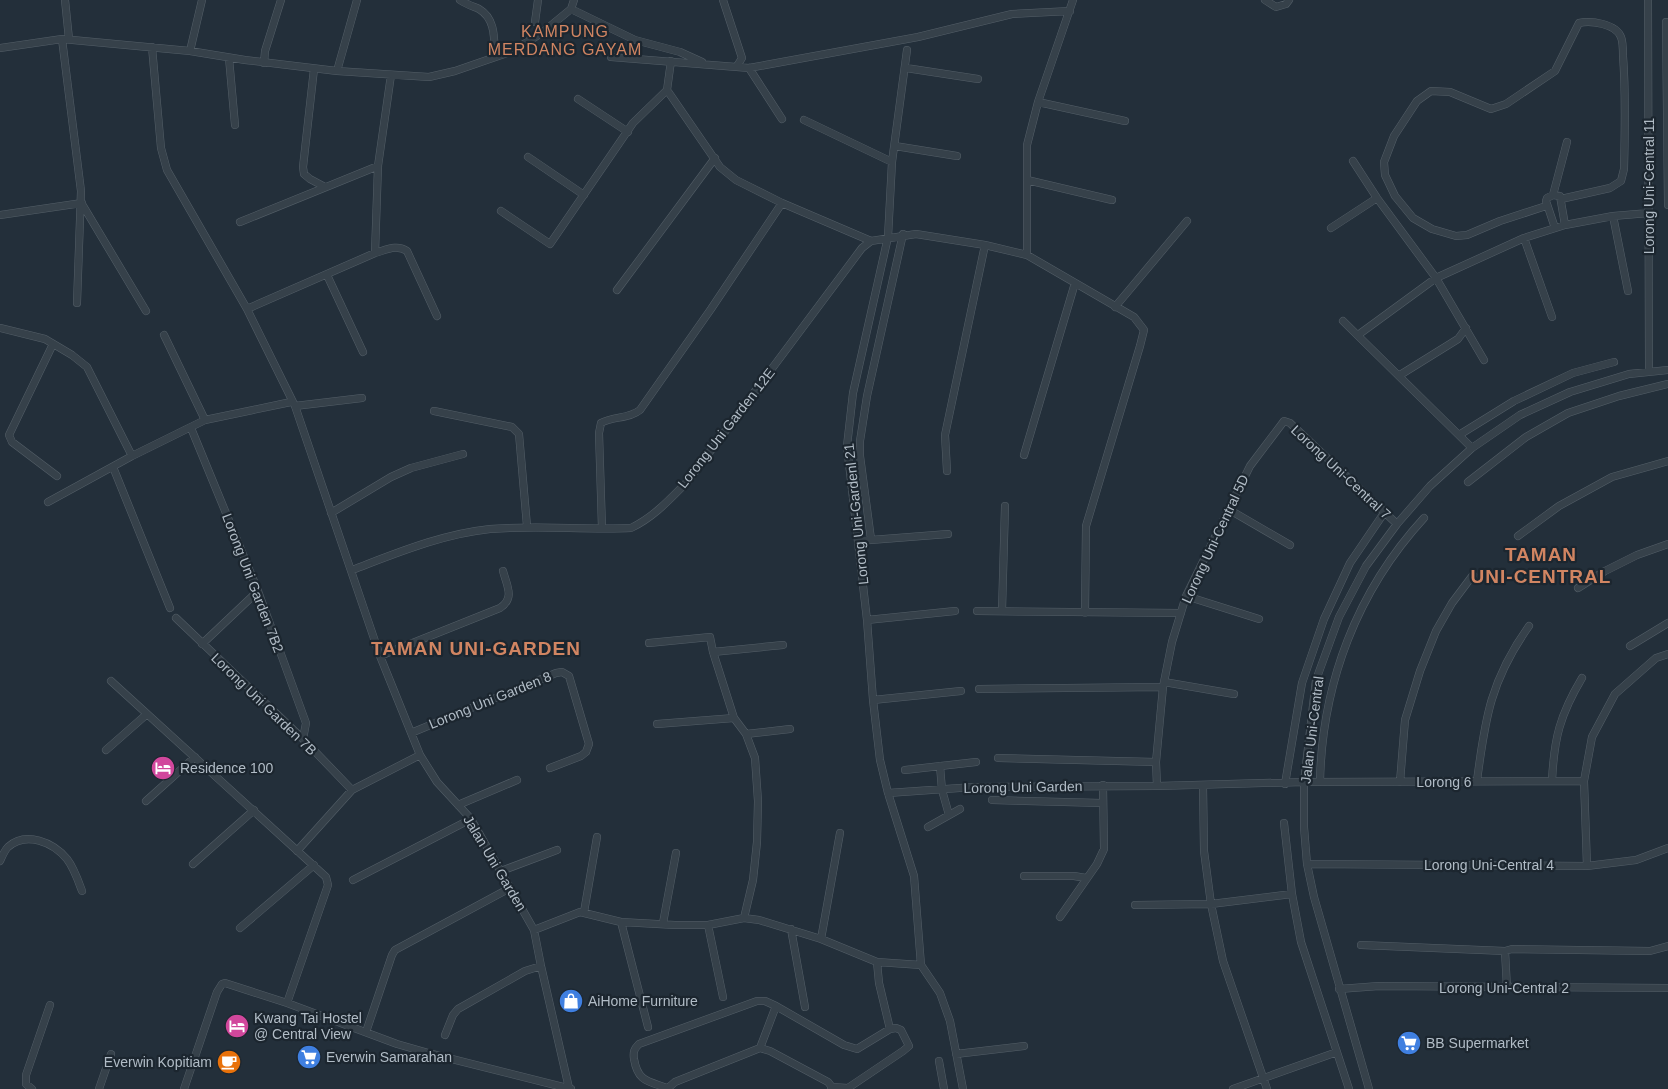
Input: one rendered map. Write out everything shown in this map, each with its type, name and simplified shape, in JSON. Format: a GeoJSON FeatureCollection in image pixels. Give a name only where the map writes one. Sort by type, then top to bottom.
{"type":"FeatureCollection","features":[{"type":"Feature","properties":{"kind":"street"},"geometry":{"type":"LineString","coordinates":[[65,0],[65,39],[82,203],[77,304]]}},
{"type":"Feature","properties":{"kind":"street"},"geometry":{"type":"LineString","coordinates":[[190,52],[202,0]]}},
{"type":"Feature","properties":{"kind":"street"},"geometry":{"type":"LineString","coordinates":[[264,63],[265,51],[281,0]]}},
{"type":"Feature","properties":{"kind":"street"},"geometry":{"type":"LineString","coordinates":[[336,71],[357,0]]}},
{"type":"Feature","properties":{"kind":"street"},"geometry":{"type":"LineString","coordinates":[[460,0],[480,10],[490,18],[495,57]]}},
{"type":"Feature","properties":{"kind":"street"},"geometry":{"type":"LineString","coordinates":[[535,22],[538,0]]}},
{"type":"Feature","properties":{"kind":"street"},"geometry":{"type":"LineString","coordinates":[[0,48],[65,39],[152,47],[314,69],[429,77],[455,71],[513,51],[543,32],[571,9],[574,0]]}},
{"type":"Feature","properties":{"kind":"street"},"geometry":{"type":"LineString","coordinates":[[723,0],[742,58],[737,66]]}},
{"type":"Feature","properties":{"kind":"street"},"geometry":{"type":"LineString","coordinates":[[1027,255],[1027,145],[1038,102],[1073,0]]}},
{"type":"Feature","properties":{"kind":"street"},"geometry":{"type":"LineString","coordinates":[[1265,0],[1276,8],[1286,4],[1289,0]]}},
{"type":"Feature","properties":{"kind":"street","name":"Lorong Uni-Central 11"},"geometry":{"type":"LineString","coordinates":[[1648,0],[1649,372]]}},
{"type":"Feature","properties":{"kind":"street"},"geometry":{"type":"LineString","coordinates":[[571,9],[635,40],[680,52],[708,64]]}},
{"type":"Feature","properties":{"kind":"street"},"geometry":{"type":"LineString","coordinates":[[611,57],[749,68],[908,38],[1012,14],[1070,11]]}},
{"type":"Feature","properties":{"kind":"street"},"geometry":{"type":"LineString","coordinates":[[1546,206],[1500,221],[1467,235],[1456,236],[1432,229],[1413,218],[1395,196],[1385,175],[1384,162],[1394,136],[1417,101],[1431,91],[1450,92],[1491,109],[1506,104],[1555,72],[1579,22],[1599,24],[1615,29],[1621,37],[1625,77],[1624,169],[1621,181],[1610,188],[1561,199]]}},
{"type":"Feature","properties":{"kind":"street"},"geometry":{"type":"LineString","coordinates":[[1666,22],[1668,205]]}},
{"type":"Feature","properties":{"kind":"street","name":"Jalan Uni Garden"},"geometry":{"type":"LineString","coordinates":[[152,47],[161,148],[168,170],[247,308],[293,404],[330,513],[352,570],[380,656],[420,755],[437,782],[471,819],[534,930],[570,1089]]}},
{"type":"Feature","properties":{"kind":"street","name":"Lorong Uni-Gardenl 21"},"geometry":{"type":"LineString","coordinates":[[907,50],[892,162],[888,237],[853,393],[847,446],[867,620],[880,760],[888,793],[914,876],[921,965]]}},
{"type":"Feature","properties":{"kind":"street"},"geometry":{"type":"LineString","coordinates":[[229,58],[235,126]]}},
{"type":"Feature","properties":{"kind":"street"},"geometry":{"type":"LineString","coordinates":[[670,62],[667,90],[720,166],[736,180],[871,241],[903,234],[916,234],[985,245],[1027,255],[1134,318],[1144,330],[1086,526],[1085,613]]}},
{"type":"Feature","properties":{"kind":"street"},"geometry":{"type":"LineString","coordinates":[[749,68],[782,119]]}},
{"type":"Feature","properties":{"kind":"street"},"geometry":{"type":"LineString","coordinates":[[906,68],[978,79]]}},
{"type":"Feature","properties":{"kind":"street"},"geometry":{"type":"LineString","coordinates":[[314,69],[303,167],[304,174],[310,180],[325,187]]}},
{"type":"Feature","properties":{"kind":"street"},"geometry":{"type":"LineString","coordinates":[[375,253],[378,166],[392,75]]}},
{"type":"Feature","properties":{"kind":"street"},"geometry":{"type":"LineString","coordinates":[[501,211],[550,244],[628,132],[644,111],[667,90]]}},
{"type":"Feature","properties":{"kind":"street"},"geometry":{"type":"LineString","coordinates":[[578,99],[628,132]]}},
{"type":"Feature","properties":{"kind":"street"},"geometry":{"type":"LineString","coordinates":[[1038,102],[1126,121]]}},
{"type":"Feature","properties":{"kind":"street"},"geometry":{"type":"LineString","coordinates":[[804,120],[892,162]]}},
{"type":"Feature","properties":{"kind":"street"},"geometry":{"type":"LineString","coordinates":[[1554,195],[1567,142]]}},
{"type":"Feature","properties":{"kind":"street"},"geometry":{"type":"LineString","coordinates":[[895,146],[957,156]]}},
{"type":"Feature","properties":{"kind":"street"},"geometry":{"type":"LineString","coordinates":[[528,157],[584,195]]}},
{"type":"Feature","properties":{"kind":"street"},"geometry":{"type":"LineString","coordinates":[[617,290],[715,158]]}},
{"type":"Feature","properties":{"kind":"street"},"geometry":{"type":"LineString","coordinates":[[1353,161],[1377,198],[1436,278],[1484,360]]}},
{"type":"Feature","properties":{"kind":"street"},"geometry":{"type":"LineString","coordinates":[[240,222],[378,166]]}},
{"type":"Feature","properties":{"kind":"street"},"geometry":{"type":"LineString","coordinates":[[1026,180],[1112,200]]}},
{"type":"Feature","properties":{"kind":"street"},"geometry":{"type":"LineString","coordinates":[[1555,228],[1546,206],[1547,198],[1554,195],[1558,194],[1561,199],[1565,224]]}},
{"type":"Feature","properties":{"kind":"street"},"geometry":{"type":"LineString","coordinates":[[1331,228],[1377,198]]}},
{"type":"Feature","properties":{"kind":"street"},"geometry":{"type":"LineString","coordinates":[[352,570],[428,542],[473,532],[527,526],[602,528],[599,433],[601,423],[609,418],[636,414],[640,410],[711,309],[782,202]]}},
{"type":"Feature","properties":{"kind":"street"},"geometry":{"type":"LineString","coordinates":[[0,221],[0,214],[82,203]]}},
{"type":"Feature","properties":{"kind":"street"},"geometry":{"type":"LineString","coordinates":[[82,203],[146,311]]}},
{"type":"Feature","properties":{"kind":"street"},"geometry":{"type":"LineString","coordinates":[[1358,335],[1436,278],[1524,238],[1565,224],[1613,216],[1649,213]]}},
{"type":"Feature","properties":{"kind":"street"},"geometry":{"type":"LineString","coordinates":[[1613,216],[1628,291]]}},
{"type":"Feature","properties":{"kind":"street"},"geometry":{"type":"LineString","coordinates":[[1114,307],[1187,221]]}},
{"type":"Feature","properties":{"kind":"street"},"geometry":{"type":"LineString","coordinates":[[871,539],[860,456],[860,441],[867,396],[903,234]]}},
{"type":"Feature","properties":{"kind":"street"},"geometry":{"type":"LineString","coordinates":[[1524,238],[1552,317]]}},
{"type":"Feature","properties":{"kind":"street","name":"Lorong Uni Garden 12E"},"geometry":{"type":"LineString","coordinates":[[602,528],[631,528],[640,524],[663,506],[688,481],[862,248],[871,241]]}},
{"type":"Feature","properties":{"kind":"street"},"geometry":{"type":"LineString","coordinates":[[947,471],[945,435],[985,245]]}},
{"type":"Feature","properties":{"kind":"street"},"geometry":{"type":"LineString","coordinates":[[247,308],[375,253],[402,247],[407,251],[436,316]]}},
{"type":"Feature","properties":{"kind":"street"},"geometry":{"type":"LineString","coordinates":[[327,275],[363,352]]}},
{"type":"Feature","properties":{"kind":"street"},"geometry":{"type":"LineString","coordinates":[[1024,456],[1075,283]]}},
{"type":"Feature","properties":{"kind":"street"},"geometry":{"type":"LineString","coordinates":[[1343,320],[1472,448]]}},
{"type":"Feature","properties":{"kind":"street"},"geometry":{"type":"LineString","coordinates":[[0,328],[45,339],[72,355],[87,367],[132,456]]}},
{"type":"Feature","properties":{"kind":"street"},"geometry":{"type":"LineString","coordinates":[[1400,375],[1458,339],[1466,328]]}},
{"type":"Feature","properties":{"kind":"street"},"geometry":{"type":"LineString","coordinates":[[164,335],[205,420]]}},
{"type":"Feature","properties":{"kind":"street"},"geometry":{"type":"LineString","coordinates":[[53,344],[9,435],[12,442],[57,476]]}},
{"type":"Feature","properties":{"kind":"street"},"geometry":{"type":"LineString","coordinates":[[1459,435],[1514,401],[1573,373],[1614,362]]}},
{"type":"Feature","properties":{"kind":"street","name":"Jalan Uni-Central"},"geometry":{"type":"LineString","coordinates":[[1369,1089],[1314,897],[1307,864],[1304,827],[1304,782],[1316,680],[1339,617],[1361,574],[1397,524],[1430,486],[1472,448],[1520,415],[1570,392],[1629,374],[1668,370]]}},
{"type":"Feature","properties":{"kind":"street"},"geometry":{"type":"LineString","coordinates":[[1468,482],[1526,437],[1568,413],[1619,396],[1668,384]]}},
{"type":"Feature","properties":{"kind":"street"},"geometry":{"type":"LineString","coordinates":[[853,393],[867,396]]}},
{"type":"Feature","properties":{"kind":"street"},"geometry":{"type":"LineString","coordinates":[[48,502],[132,456],[205,420],[293,404],[362,398]]}},
{"type":"Feature","properties":{"kind":"street"},"geometry":{"type":"LineString","coordinates":[[434,411],[512,427],[518,434],[527,526]]}},
{"type":"Feature","properties":{"kind":"street","name":"Lorong Uni-Central 5D"},"geometry":{"type":"LineString","coordinates":[[1157,786],[1156,762],[1163,685],[1172,642],[1186,596],[1250,466],[1284,421]]}},
{"type":"Feature","properties":{"kind":"street","name":"Lorong Uni-Central 7"},"geometry":{"type":"LineString","coordinates":[[1284,421],[1290,423],[1397,524]]}},
{"type":"Feature","properties":{"kind":"street","name":"Lorong Uni Garden 7B2"},"geometry":{"type":"LineString","coordinates":[[191,428],[258,592],[306,723],[303,739]]}},
{"type":"Feature","properties":{"kind":"street"},"geometry":{"type":"LineString","coordinates":[[330,513],[391,477],[412,468],[463,454]]}},
{"type":"Feature","properties":{"kind":"street"},"geometry":{"type":"LineString","coordinates":[[1518,536],[1559,506],[1612,477],[1668,461]]}},
{"type":"Feature","properties":{"kind":"street"},"geometry":{"type":"LineString","coordinates":[[113,467],[170,608]]}},
{"type":"Feature","properties":{"kind":"street"},"geometry":{"type":"LineString","coordinates":[[1002,612],[1004,506]]}},
{"type":"Feature","properties":{"kind":"street"},"geometry":{"type":"LineString","coordinates":[[1228,509],[1290,545]]}},
{"type":"Feature","properties":{"kind":"street"},"geometry":{"type":"LineString","coordinates":[[1286,784],[1302,683],[1324,619],[1350,563],[1384,513]]}},
{"type":"Feature","properties":{"kind":"street"},"geometry":{"type":"LineString","coordinates":[[1320,782],[1321,750],[1329,704],[1338,667],[1360,609],[1404,540],[1424,518]]}},
{"type":"Feature","properties":{"kind":"street"},"geometry":{"type":"LineString","coordinates":[[858,541],[948,534]]}},
{"type":"Feature","properties":{"kind":"street"},"geometry":{"type":"LineString","coordinates":[[1578,588],[1636,555],[1668,544]]}},
{"type":"Feature","properties":{"kind":"street"},"geometry":{"type":"LineString","coordinates":[[380,656],[500,608],[509,597],[503,571]]}},
{"type":"Feature","properties":{"kind":"street"},"geometry":{"type":"LineString","coordinates":[[1400,782],[1405,720],[1420,671],[1436,631],[1452,603],[1473,575]]}},
{"type":"Feature","properties":{"kind":"street"},"geometry":{"type":"LineString","coordinates":[[202,644],[258,592]]}},
{"type":"Feature","properties":{"kind":"street"},"geometry":{"type":"LineString","coordinates":[[1186,596],[1259,619]]}},
{"type":"Feature","properties":{"kind":"street"},"geometry":{"type":"LineString","coordinates":[[867,620],[955,611]]}},
{"type":"Feature","properties":{"kind":"street"},"geometry":{"type":"LineString","coordinates":[[977,611],[1181,613]]}},
{"type":"Feature","properties":{"kind":"street","name":"Lorong Uni Garden 7B"},"geometry":{"type":"LineString","coordinates":[[176,618],[303,739],[352,790]]}},
{"type":"Feature","properties":{"kind":"street"},"geometry":{"type":"LineString","coordinates":[[1630,646],[1668,623]]}},
{"type":"Feature","properties":{"kind":"street"},"geometry":{"type":"LineString","coordinates":[[1477,781],[1484,727],[1495,687],[1506,662],[1529,626]]}},
{"type":"Feature","properties":{"kind":"street"},"geometry":{"type":"LineString","coordinates":[[649,643],[710,637],[734,718],[746,734],[755,758],[758,801],[757,842],[744,918]]}},
{"type":"Feature","properties":{"kind":"street"},"geometry":{"type":"LineString","coordinates":[[713,652],[783,645]]}},
{"type":"Feature","properties":{"kind":"street"},"geometry":{"type":"LineString","coordinates":[[1587,866],[1584,781],[1592,737],[1615,694],[1656,658],[1668,654]]}},
{"type":"Feature","properties":{"kind":"street","name":"Lorong Uni Garden 8"},"geometry":{"type":"LineString","coordinates":[[411,733],[562,672],[569,676],[589,744],[586,752],[581,756],[550,768]]}},
{"type":"Feature","properties":{"kind":"street"},"geometry":{"type":"LineString","coordinates":[[1552,781],[1553,752],[1559,724],[1569,700],[1582,678]]}},
{"type":"Feature","properties":{"kind":"street"},"geometry":{"type":"LineString","coordinates":[[112,681],[326,877],[328,885],[287,1003]]}},
{"type":"Feature","properties":{"kind":"street"},"geometry":{"type":"LineString","coordinates":[[979,689],[1163,685],[1234,694]]}},
{"type":"Feature","properties":{"kind":"street"},"geometry":{"type":"LineString","coordinates":[[873,700],[961,691]]}},
{"type":"Feature","properties":{"kind":"street"},"geometry":{"type":"LineString","coordinates":[[106,750],[147,714]]}},
{"type":"Feature","properties":{"kind":"street"},"geometry":{"type":"LineString","coordinates":[[658,724],[734,718]]}},
{"type":"Feature","properties":{"kind":"street"},"geometry":{"type":"LineString","coordinates":[[746,734],[790,729]]}},
{"type":"Feature","properties":{"kind":"street"},"geometry":{"type":"LineString","coordinates":[[297,851],[352,790],[420,755]]}},
{"type":"Feature","properties":{"kind":"street"},"geometry":{"type":"LineString","coordinates":[[146,801],[195,757]]}},
{"type":"Feature","properties":{"kind":"street"},"geometry":{"type":"LineString","coordinates":[[998,758],[1156,762]]}},
{"type":"Feature","properties":{"kind":"street"},"geometry":{"type":"LineString","coordinates":[[905,770],[976,762]]}},
{"type":"Feature","properties":{"kind":"street"},"geometry":{"type":"LineString","coordinates":[[940,766],[942,790],[949,815]]}},
{"type":"Feature","properties":{"kind":"street"},"geometry":{"type":"LineString","coordinates":[[458,805],[517,780]]}},
{"type":"Feature","properties":{"kind":"street","name":"Lorong 6"},"geometry":{"type":"LineString","coordinates":[[1203,785],[1304,782],[1584,781]]}},
{"type":"Feature","properties":{"kind":"street"},"geometry":{"type":"LineString","coordinates":[[1060,917],[1101,857],[1104,849],[1103,785]]}},
{"type":"Feature","properties":{"kind":"street"},"geometry":{"type":"LineString","coordinates":[[1203,785],[1204,851],[1211,904],[1223,961],[1267,1089]]}},
{"type":"Feature","properties":{"kind":"street","name":"Lorong Uni Garden"},"geometry":{"type":"LineString","coordinates":[[888,793],[974,787],[1203,785]]}},
{"type":"Feature","properties":{"kind":"street"},"geometry":{"type":"LineString","coordinates":[[992,800],[1102,803]]}},
{"type":"Feature","properties":{"kind":"street"},"geometry":{"type":"LineString","coordinates":[[928,827],[960,809]]}},
{"type":"Feature","properties":{"kind":"street"},"geometry":{"type":"LineString","coordinates":[[193,864],[254,810]]}},
{"type":"Feature","properties":{"kind":"street"},"geometry":{"type":"LineString","coordinates":[[353,880],[471,819]]}},
{"type":"Feature","properties":{"kind":"street"},"geometry":{"type":"LineString","coordinates":[[1284,823],[1292,894],[1301,942],[1349,1089]]}},
{"type":"Feature","properties":{"kind":"street"},"geometry":{"type":"LineString","coordinates":[[821,939],[840,833]]}},
{"type":"Feature","properties":{"kind":"street"},"geometry":{"type":"LineString","coordinates":[[584,912],[597,838]]}},
{"type":"Feature","properties":{"kind":"street"},"geometry":{"type":"LineString","coordinates":[[0,861],[6,848],[18,841],[36,840],[45,842],[68,860],[78,878],[82,891]]}},
{"type":"Feature","properties":{"kind":"street","name":"Lorong Uni-Central 4"},"geometry":{"type":"LineString","coordinates":[[1307,864],[1587,866],[1636,860],[1668,848]]}},
{"type":"Feature","properties":{"kind":"street"},"geometry":{"type":"LineString","coordinates":[[501,871],[558,850]]}},
{"type":"Feature","properties":{"kind":"street"},"geometry":{"type":"LineString","coordinates":[[663,923],[676,853]]}},
{"type":"Feature","properties":{"kind":"street"},"geometry":{"type":"LineString","coordinates":[[240,928],[314,866]]}},
{"type":"Feature","properties":{"kind":"street"},"geometry":{"type":"LineString","coordinates":[[1024,876],[1074,876],[1086,878]]}},
{"type":"Feature","properties":{"kind":"street"},"geometry":{"type":"LineString","coordinates":[[366,1032],[395,950],[510,888]]}},
{"type":"Feature","properties":{"kind":"street"},"geometry":{"type":"LineString","coordinates":[[1135,905],[1211,904],[1292,894]]}},
{"type":"Feature","properties":{"kind":"street"},"geometry":{"type":"LineString","coordinates":[[534,930],[575,913],[584,912],[621,922],[708,925],[744,918],[791,929],[877,962],[921,965],[940,993],[950,1020],[963,1089]]}},
{"type":"Feature","properties":{"kind":"street"},"geometry":{"type":"LineString","coordinates":[[621,922],[648,1027]]}},
{"type":"Feature","properties":{"kind":"street"},"geometry":{"type":"LineString","coordinates":[[708,925],[723,997]]}},
{"type":"Feature","properties":{"kind":"street"},"geometry":{"type":"LineString","coordinates":[[791,929],[805,1007]]}},
{"type":"Feature","properties":{"kind":"street"},"geometry":{"type":"LineString","coordinates":[[1361,945],[1505,951],[1512,949],[1650,951],[1668,946]]}},
{"type":"Feature","properties":{"kind":"street"},"geometry":{"type":"LineString","coordinates":[[1505,951],[1507,988]]}},
{"type":"Feature","properties":{"kind":"street"},"geometry":{"type":"LineString","coordinates":[[877,962],[890,1029]]}},
{"type":"Feature","properties":{"kind":"street"},"geometry":{"type":"LineString","coordinates":[[445,1035],[458,1009],[525,971],[541,966]]}},
{"type":"Feature","properties":{"kind":"street"},"geometry":{"type":"LineString","coordinates":[[184,1089],[217,992],[222,984],[229,983],[397,1044],[570,1089]]}},
{"type":"Feature","properties":{"kind":"street","name":"Lorong Uni-Central 2"},"geometry":{"type":"LineString","coordinates":[[1339,989],[1379,986],[1668,988]]}},
{"type":"Feature","properties":{"kind":"street"},"geometry":{"type":"LineString","coordinates":[[765,1001],[844,1045],[857,1049],[890,1029],[896,1028],[900,1030],[909,1046],[848,1088],[832,1088],[828,1082],[770,1051],[760,1048],[674,1082],[667,1089],[643,1080],[637,1073],[634,1055],[634,1049],[639,1044],[757,1002],[765,1001]]}},
{"type":"Feature","properties":{"kind":"street"},"geometry":{"type":"LineString","coordinates":[[29,1086],[26,1075],[50,1005]]}},
{"type":"Feature","properties":{"kind":"street"},"geometry":{"type":"LineString","coordinates":[[760,1048],[776,1006]]}},
{"type":"Feature","properties":{"kind":"street"},"geometry":{"type":"LineString","coordinates":[[956,1054],[1024,1046]]}},
{"type":"Feature","properties":{"kind":"street"},"geometry":{"type":"LineString","coordinates":[[1233,1089],[1337,1052]]}},
{"type":"Feature","properties":{"kind":"street"},"geometry":{"type":"LineString","coordinates":[[100,1089],[111,1054]]}},
{"type":"Feature","properties":{"kind":"street"},"geometry":{"type":"LineString","coordinates":[[939,1061],[944,1089]]}},
{"type":"Feature","properties":{"kind":"place","name":"Residence 100"},"geometry":{"type":"Point","coordinates":[163,768]}},
{"type":"Feature","properties":{"kind":"place","name":"AiHome Furniture"},"geometry":{"type":"Point","coordinates":[571,1001]}},
{"type":"Feature","properties":{"kind":"place","name":"Kwang Tai Hostel @ Central View"},"geometry":{"type":"Point","coordinates":[237,1026]}},
{"type":"Feature","properties":{"kind":"place","name":"BB Supermarket"},"geometry":{"type":"Point","coordinates":[1409,1043]}},
{"type":"Feature","properties":{"kind":"place","name":"Everwin Samarahan"},"geometry":{"type":"Point","coordinates":[309,1057]}},
{"type":"Feature","properties":{"kind":"place","name":"Everwin Kopitiam"},"geometry":{"type":"Point","coordinates":[229,1062]}},
{"type":"Feature","properties":{"kind":"district","name":"KAMPUNG MERDANG GAYAM"},"geometry":{"type":"Point","coordinates":[565,40]}},
{"type":"Feature","properties":{"kind":"district","name":"TAMAN UNI-CENTRAL"},"geometry":{"type":"Point","coordinates":[1541,565]}},
{"type":"Feature","properties":{"kind":"district","name":"TAMAN UNI-GARDEN"},"geometry":{"type":"Point","coordinates":[476,648]}}]}
